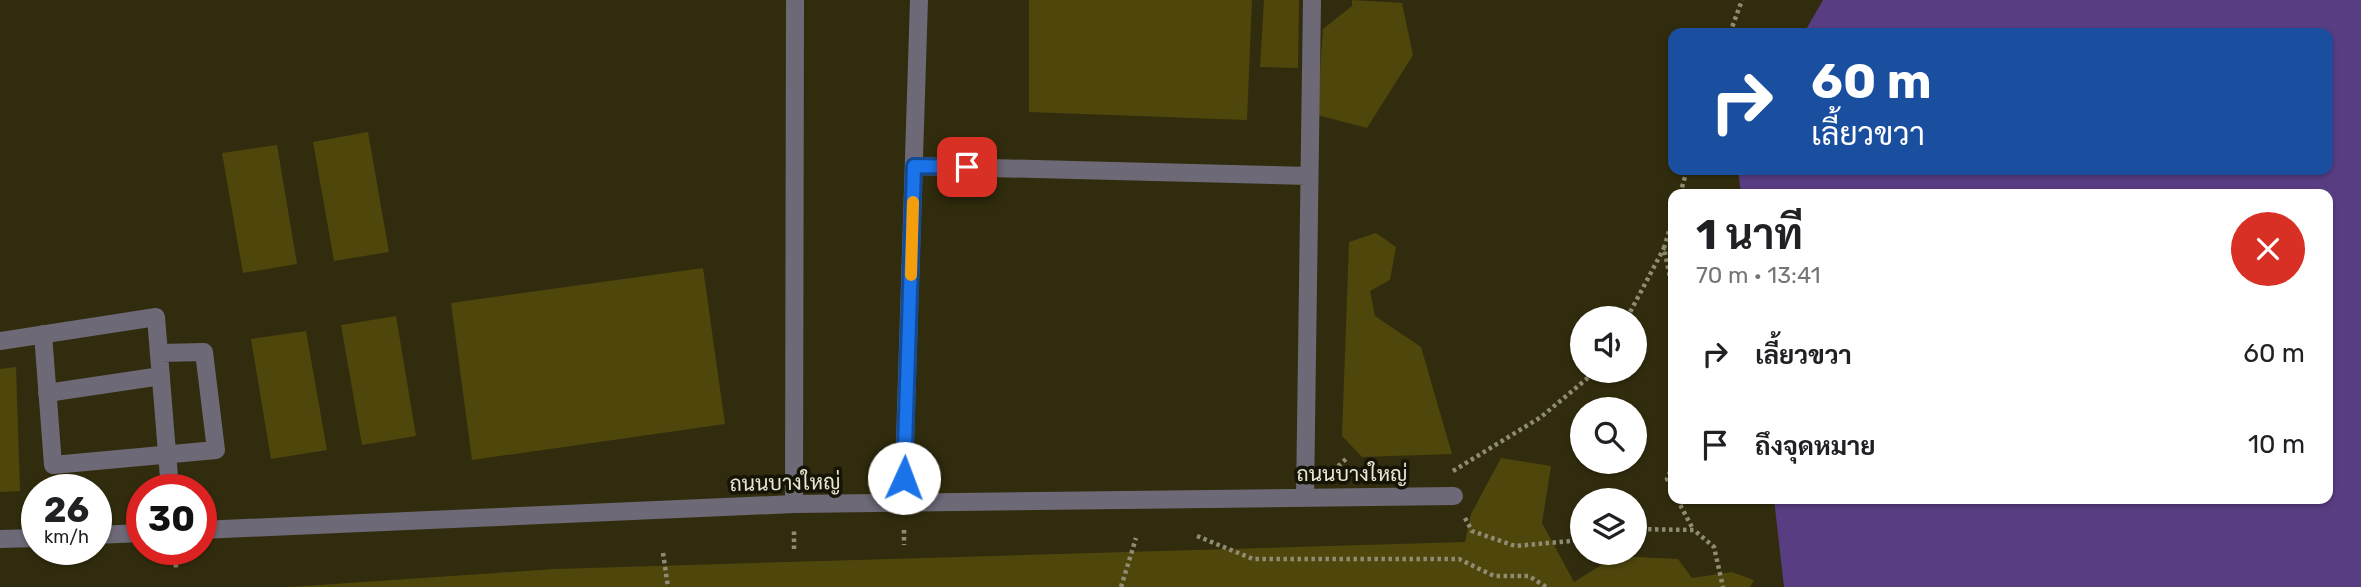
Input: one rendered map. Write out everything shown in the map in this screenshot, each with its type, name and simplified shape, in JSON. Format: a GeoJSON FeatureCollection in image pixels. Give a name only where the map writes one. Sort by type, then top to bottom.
{"type":"FeatureCollection","features":[{"type":"Feature","properties":{"kind":"street"},"geometry":{"type":"LineString","coordinates":[[794,0],[794,503]]}},
{"type":"Feature","properties":{"kind":"street"},"geometry":{"type":"LineString","coordinates":[[903,504],[919,0]]}},
{"type":"Feature","properties":{"kind":"street"},"geometry":{"type":"LineString","coordinates":[[1305,497],[1312,0]]}},
{"type":"Feature","properties":{"kind":"street"},"geometry":{"type":"LineString","coordinates":[[914,166],[1308,176]]}},
{"type":"Feature","properties":{"kind":"street"},"geometry":{"type":"LineString","coordinates":[[0,341],[156,317],[169,474]]}},
{"type":"Feature","properties":{"kind":"street"},"geometry":{"type":"LineString","coordinates":[[43,334],[53,465],[216,450],[204,352],[159,353]]}},
{"type":"Feature","properties":{"kind":"street"},"geometry":{"type":"LineString","coordinates":[[47,393],[161,376]]}},
{"type":"Feature","properties":{"kind":"street","name":"ถนนบางใหญ่"},"geometry":{"type":"LineString","coordinates":[[217,529],[794,503],[903,504],[1454,496]]}},
{"type":"Feature","properties":{"kind":"street"},"geometry":{"type":"LineString","coordinates":[[0,539],[21,538]]}},
{"type":"Feature","properties":{"kind":"path"},"geometry":{"type":"LineString","coordinates":[[1732,28],[1742,0]]}},
{"type":"Feature","properties":{"kind":"path"},"geometry":{"type":"LineString","coordinates":[[1633,306],[1664,248],[1668,235]]}},
{"type":"Feature","properties":{"kind":"path"},"geometry":{"type":"LineString","coordinates":[[1664,248],[1668,268]]}},
{"type":"Feature","properties":{"kind":"path"},"geometry":{"type":"LineString","coordinates":[[1453,469],[1541,417],[1582,383]]}},
{"type":"Feature","properties":{"kind":"path"},"geometry":{"type":"LineString","coordinates":[[1454,496],[1472,531],[1515,546],[1570,541]]}},
{"type":"Feature","properties":{"kind":"path"},"geometry":{"type":"LineString","coordinates":[[1680,504],[1694,530],[1714,547],[1723,587]]}},
{"type":"Feature","properties":{"kind":"path"},"geometry":{"type":"LineString","coordinates":[[1647,530],[1694,530]]}},
{"type":"Feature","properties":{"kind":"path"},"geometry":{"type":"LineString","coordinates":[[1197,536],[1254,559],[1459,559],[1494,576],[1528,576],[1546,587]]}},
{"type":"Feature","properties":{"kind":"path"},"geometry":{"type":"LineString","coordinates":[[1121,587],[1136,538]]}},
{"type":"Feature","properties":{"kind":"path"},"geometry":{"type":"LineString","coordinates":[[663,553],[668,587]]}},
{"type":"Feature","properties":{"kind":"shaded area"},"geometry":{"type":"Polygon","coordinates":[[[1029,0],[1252,0],[1247,120],[1029,112],[1029,0]]]}},
{"type":"Feature","properties":{"kind":"shaded area"},"geometry":{"type":"Polygon","coordinates":[[[1264,0],[1299,0],[1298,68],[1260,67],[1264,0]]]}},
{"type":"Feature","properties":{"kind":"shaded area"},"geometry":{"type":"Polygon","coordinates":[[[1352,0],[1402,3],[1413,55],[1367,128],[1317,115],[1323,29],[1352,6],[1352,0]]]}},
{"type":"Feature","properties":{"kind":"shaded area"},"geometry":{"type":"Polygon","coordinates":[[[1823,0],[2361,0],[2361,587],[1784,587],[1775,504],[2333,504],[2333,189],[1740,189],[1739,175],[2333,175],[2333,28],[1807,28],[1823,0]]]}},
{"type":"Feature","properties":{"kind":"shaded area"},"geometry":{"type":"Polygon","coordinates":[[[368,132],[389,252],[334,261],[313,142],[368,132]]]}},
{"type":"Feature","properties":{"kind":"shaded area"},"geometry":{"type":"Polygon","coordinates":[[[277,145],[297,264],[243,273],[222,153],[277,145]]]}},
{"type":"Feature","properties":{"kind":"shaded area"},"geometry":{"type":"Polygon","coordinates":[[[1376,233],[1396,247],[1390,280],[1370,291],[1375,316],[1421,347],[1452,454],[1362,457],[1342,436],[1349,242],[1376,233]]]}},
{"type":"Feature","properties":{"kind":"shaded area"},"geometry":{"type":"Polygon","coordinates":[[[703,268],[725,424],[472,460],[451,303],[703,268]]]}},
{"type":"Feature","properties":{"kind":"shaded area"},"geometry":{"type":"Polygon","coordinates":[[[396,316],[416,436],[362,445],[341,325],[396,316]]]}},
{"type":"Feature","properties":{"kind":"shaded area"},"geometry":{"type":"Polygon","coordinates":[[[306,331],[327,450],[271,459],[251,339],[306,331]]]}},
{"type":"Feature","properties":{"kind":"shaded area"},"geometry":{"type":"Polygon","coordinates":[[[16,367],[20,491],[0,492],[0,369],[16,367]]]}},
{"type":"Feature","properties":{"kind":"shaded area"},"geometry":{"type":"Polygon","coordinates":[[[1501,458],[1551,466],[1542,523],[1574,582],[1601,565],[1647,565],[1647,558],[1678,559],[1692,578],[1732,572],[1754,580],[1750,587],[290,587],[555,569],[1465,542],[1471,514],[1501,458]]]}},
{"type":"Feature","properties":{"kind":"slow traffic"},"geometry":{"type":"LineString","coordinates":[[911,275],[913,202]]}},
{"type":"Feature","properties":{"kind":"route"},"geometry":{"type":"LineString","coordinates":[[904,478],[914,166],[967,167]]}}]}
